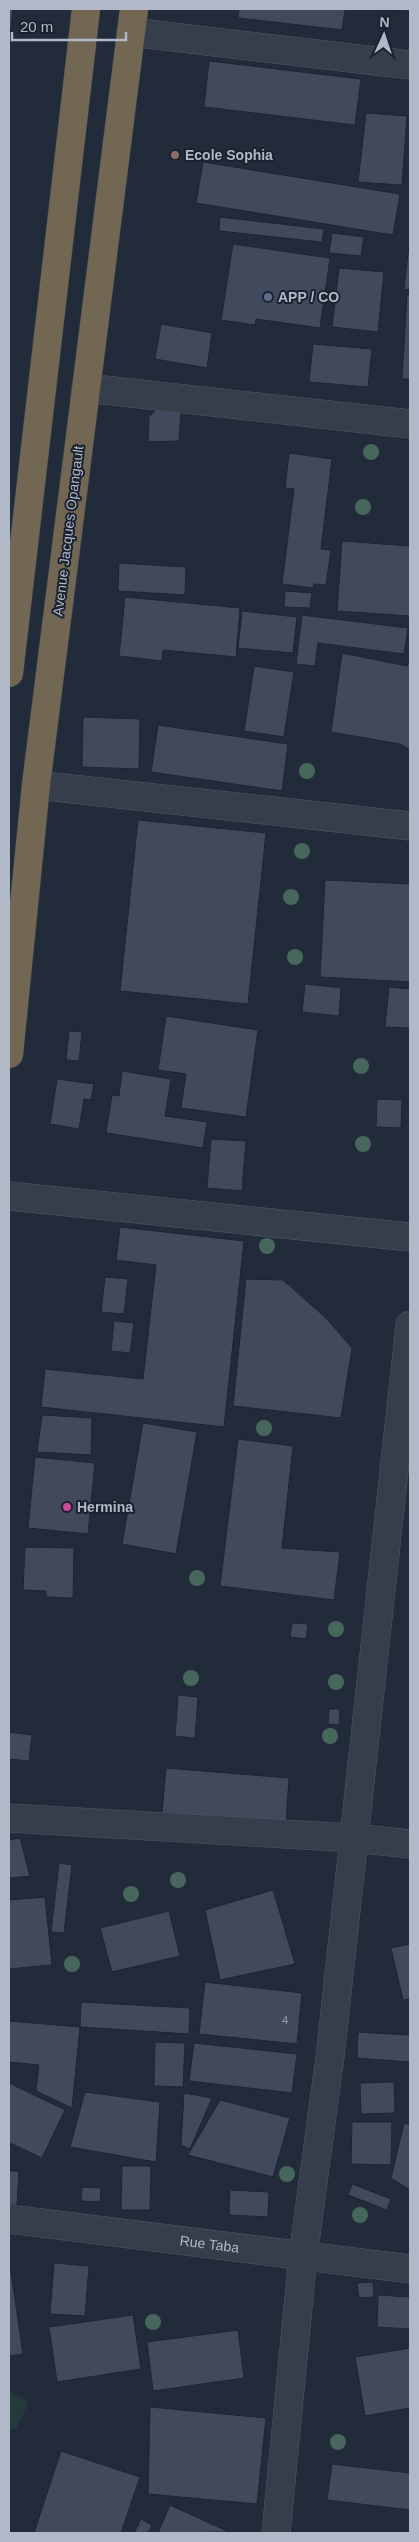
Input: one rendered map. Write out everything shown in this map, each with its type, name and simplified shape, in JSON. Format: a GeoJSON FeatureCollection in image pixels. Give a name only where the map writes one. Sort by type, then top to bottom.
{"type":"FeatureCollection","features":[{"type":"Feature","properties":{"kind":"highway"},"geometry":{"type":"LineString","coordinates":[[9,673],[86,9]]}},
{"type":"Feature","properties":{"kind":"highway","name":"Avenue Jacques Opangault"},"geometry":{"type":"LineString","coordinates":[[9,1054],[36,785],[132,20]]}},
{"type":"Feature","properties":{"kind":"street"},"geometry":{"type":"LineString","coordinates":[[132,20],[410,65]]}},
{"type":"Feature","properties":{"kind":"street"},"geometry":{"type":"LineString","coordinates":[[86,388],[410,424]]}},
{"type":"Feature","properties":{"kind":"street"},"geometry":{"type":"LineString","coordinates":[[36,785],[410,826]]}},
{"type":"Feature","properties":{"kind":"street"},"geometry":{"type":"LineString","coordinates":[[9,1196],[410,1237]]}},
{"type":"Feature","properties":{"kind":"street"},"geometry":{"type":"LineString","coordinates":[[276,2533],[303,2256],[330,2057],[410,1325]]}},
{"type":"Feature","properties":{"kind":"street"},"geometry":{"type":"LineString","coordinates":[[9,1818],[354,1838],[410,1844]]}},
{"type":"Feature","properties":{"kind":"street","name":"Rue Taba"},"geometry":{"type":"LineString","coordinates":[[9,2219],[410,2269]]}},
{"type":"Feature","properties":{"kind":"green space"},"geometry":{"type":"Polygon","coordinates":[[[9,2391],[29,2402],[16,2429],[9,2429],[9,2391]]]}},
{"type":"Feature","properties":{"kind":"building"},"geometry":{"type":"Polygon","coordinates":[[[9,9],[13,9],[10,36],[9,36],[9,9]]]}},
{"type":"Feature","properties":{"kind":"building"},"geometry":{"type":"Polygon","coordinates":[[[239,9],[345,9],[342,30],[238,18],[239,9]]]}},
{"type":"Feature","properties":{"kind":"building"},"geometry":{"type":"Polygon","coordinates":[[[352,9],[410,9],[410,11],[352,9]]]}},
{"type":"Feature","properties":{"kind":"building"},"geometry":{"type":"Polygon","coordinates":[[[209,61],[361,79],[355,125],[204,107],[209,61]]]}},
{"type":"Feature","properties":{"kind":"building"},"geometry":{"type":"Polygon","coordinates":[[[366,113],[407,116],[402,185],[358,182],[366,113]]]}},
{"type":"Feature","properties":{"kind":"building"},"geometry":{"type":"Polygon","coordinates":[[[203,162],[400,194],[393,235],[196,203],[203,162]]]}},
{"type":"Feature","properties":{"kind":"building"},"geometry":{"type":"Polygon","coordinates":[[[220,217],[324,229],[322,242],[219,231],[220,217]]]}},
{"type":"Feature","properties":{"kind":"building"},"geometry":{"type":"Polygon","coordinates":[[[332,233],[364,237],[361,256],[329,253],[332,233]]]}},
{"type":"Feature","properties":{"kind":"building"},"geometry":{"type":"Polygon","coordinates":[[[233,244],[330,258],[320,328],[256,319],[255,325],[221,320],[233,244]]]}},
{"type":"Feature","properties":{"kind":"building"},"geometry":{"type":"Polygon","coordinates":[[[408,253],[410,253],[410,290],[404,289],[408,253]]]}},
{"type":"Feature","properties":{"kind":"building"},"geometry":{"type":"Polygon","coordinates":[[[339,268],[384,272],[378,332],[332,327],[339,268]]]}},
{"type":"Feature","properties":{"kind":"building"},"geometry":{"type":"Polygon","coordinates":[[[407,295],[410,295],[410,379],[402,379],[407,295]]]}},
{"type":"Feature","properties":{"kind":"building"},"geometry":{"type":"Polygon","coordinates":[[[161,324],[212,333],[207,368],[155,359],[161,324]]]}},
{"type":"Feature","properties":{"kind":"building"},"geometry":{"type":"Polygon","coordinates":[[[313,344],[372,349],[368,387],[309,382],[313,344]]]}},
{"type":"Feature","properties":{"kind":"building"},"geometry":{"type":"Polygon","coordinates":[[[158,407],[181,409],[179,441],[148,442],[149,417],[158,407]]]}},
{"type":"Feature","properties":{"kind":"building"},"geometry":{"type":"Polygon","coordinates":[[[289,453],[332,459],[321,549],[331,550],[326,585],[314,584],[313,588],[282,584],[294,489],[285,488],[289,453]]]}},
{"type":"Feature","properties":{"kind":"building"},"geometry":{"type":"Polygon","coordinates":[[[342,541],[410,546],[410,616],[337,611],[342,541]]]}},
{"type":"Feature","properties":{"kind":"building"},"geometry":{"type":"Polygon","coordinates":[[[119,563],[186,567],[185,595],[118,591],[119,563]]]}},
{"type":"Feature","properties":{"kind":"building"},"geometry":{"type":"Polygon","coordinates":[[[285,591],[312,593],[310,608],[284,607],[285,591]]]}},
{"type":"Feature","properties":{"kind":"building"},"geometry":{"type":"Polygon","coordinates":[[[125,597],[240,608],[236,657],[163,650],[162,661],[119,656],[125,597]]]}},
{"type":"Feature","properties":{"kind":"building"},"geometry":{"type":"Polygon","coordinates":[[[242,611],[297,617],[293,653],[238,648],[242,611]]]}},
{"type":"Feature","properties":{"kind":"building"},"geometry":{"type":"Polygon","coordinates":[[[302,615],[408,628],[404,654],[318,643],[315,666],[296,664],[302,615]]]}},
{"type":"Feature","properties":{"kind":"building"},"geometry":{"type":"Polygon","coordinates":[[[342,653],[407,666],[410,659],[410,750],[400,744],[331,732],[342,653]]]}},
{"type":"Feature","properties":{"kind":"building"},"geometry":{"type":"Polygon","coordinates":[[[254,666],[294,672],[284,737],[244,731],[254,666]]]}},
{"type":"Feature","properties":{"kind":"building"},"geometry":{"type":"Polygon","coordinates":[[[83,717],[140,719],[139,769],[82,767],[83,717]]]}},
{"type":"Feature","properties":{"kind":"building"},"geometry":{"type":"Polygon","coordinates":[[[158,725],[288,744],[282,791],[151,772],[158,725]]]}},
{"type":"Feature","properties":{"kind":"building"},"geometry":{"type":"Polygon","coordinates":[[[138,820],[266,833],[248,1004],[120,991],[138,820]]]}},
{"type":"Feature","properties":{"kind":"building"},"geometry":{"type":"Polygon","coordinates":[[[325,880],[410,884],[410,982],[320,977],[325,880]]]}},
{"type":"Feature","properties":{"kind":"building"},"geometry":{"type":"Polygon","coordinates":[[[305,984],[341,988],[339,1016],[302,1012],[305,984]]]}},
{"type":"Feature","properties":{"kind":"building"},"geometry":{"type":"Polygon","coordinates":[[[389,987],[410,989],[410,1028],[385,1027],[389,987]]]}},
{"type":"Feature","properties":{"kind":"building"},"geometry":{"type":"Polygon","coordinates":[[[166,1016],[258,1030],[246,1117],[181,1108],[186,1074],[158,1070],[166,1016]]]}},
{"type":"Feature","properties":{"kind":"building"},"geometry":{"type":"Polygon","coordinates":[[[69,1031],[82,1032],[79,1061],[66,1060],[69,1031]]]}},
{"type":"Feature","properties":{"kind":"building"},"geometry":{"type":"Polygon","coordinates":[[[122,1071],[171,1079],[165,1116],[207,1122],[203,1148],[106,1133],[112,1095],[119,1096],[122,1071]]]}},
{"type":"Feature","properties":{"kind":"building"},"geometry":{"type":"Polygon","coordinates":[[[57,1079],[94,1084],[91,1100],[84,1099],[79,1129],[50,1124],[57,1079]]]}},
{"type":"Feature","properties":{"kind":"building"},"geometry":{"type":"Polygon","coordinates":[[[377,1099],[402,1100],[401,1128],[376,1127],[377,1099]]]}},
{"type":"Feature","properties":{"kind":"building"},"geometry":{"type":"Polygon","coordinates":[[[211,1139],[246,1141],[242,1191],[207,1188],[211,1139]]]}},
{"type":"Feature","properties":{"kind":"building"},"geometry":{"type":"Polygon","coordinates":[[[120,1227],[244,1241],[224,1427],[41,1407],[45,1369],[143,1379],[156,1265],[116,1260],[120,1227]]]}},
{"type":"Feature","properties":{"kind":"building"},"geometry":{"type":"Polygon","coordinates":[[[105,1277],[128,1279],[124,1314],[101,1312],[105,1277]]]}},
{"type":"Feature","properties":{"kind":"building"},"geometry":{"type":"Polygon","coordinates":[[[246,1279],[283,1280],[327,1319],[352,1348],[341,1418],[233,1406],[246,1279]]]}},
{"type":"Feature","properties":{"kind":"building"},"geometry":{"type":"Polygon","coordinates":[[[114,1321],[134,1323],[130,1353],[111,1351],[114,1321]]]}},
{"type":"Feature","properties":{"kind":"building"},"geometry":{"type":"Polygon","coordinates":[[[42,1415],[92,1418],[91,1455],[37,1452],[42,1415]]]}},
{"type":"Feature","properties":{"kind":"building"},"geometry":{"type":"Polygon","coordinates":[[[143,1423],[197,1432],[176,1554],[122,1544],[143,1423]]]}},
{"type":"Feature","properties":{"kind":"building"},"geometry":{"type":"Polygon","coordinates":[[[238,1439],[293,1446],[282,1548],[340,1552],[334,1600],[220,1586],[238,1439]]]}},
{"type":"Feature","properties":{"kind":"building"},"geometry":{"type":"Polygon","coordinates":[[[35,1457],[95,1463],[88,1534],[28,1528],[35,1457]]]}},
{"type":"Feature","properties":{"kind":"building"},"geometry":{"type":"Polygon","coordinates":[[[25,1547],[74,1548],[73,1598],[46,1597],[46,1591],[23,1590],[25,1547]]]}},
{"type":"Feature","properties":{"kind":"building"},"geometry":{"type":"Polygon","coordinates":[[[292,1623],[308,1624],[306,1639],[290,1637],[292,1623]]]}},
{"type":"Feature","properties":{"kind":"building"},"geometry":{"type":"Polygon","coordinates":[[[178,1695],[198,1697],[195,1738],[175,1736],[178,1695]]]}},
{"type":"Feature","properties":{"kind":"building"},"geometry":{"type":"Polygon","coordinates":[[[329,1709],[340,1709],[339,1725],[328,1724],[329,1709]]]}},
{"type":"Feature","properties":{"kind":"building"},"geometry":{"type":"Polygon","coordinates":[[[9,1732],[32,1735],[29,1761],[9,1759],[9,1732]]]}},
{"type":"Feature","properties":{"kind":"building"},"geometry":{"type":"Polygon","coordinates":[[[166,1768],[289,1778],[286,1824],[162,1813],[166,1768]]]}},
{"type":"Feature","properties":{"kind":"building"},"geometry":{"type":"Polygon","coordinates":[[[20,1838],[30,1876],[9,1878],[9,1840],[20,1838]]]}},
{"type":"Feature","properties":{"kind":"building"},"geometry":{"type":"Polygon","coordinates":[[[59,1863],[72,1865],[64,1933],[51,1932],[59,1863]]]}},
{"type":"Feature","properties":{"kind":"building"},"geometry":{"type":"Polygon","coordinates":[[[273,1890],[295,1964],[220,1980],[205,1910],[273,1890]]]}},
{"type":"Feature","properties":{"kind":"building"},"geometry":{"type":"Polygon","coordinates":[[[45,1897],[52,1965],[9,1969],[9,1900],[45,1897]]]}},
{"type":"Feature","properties":{"kind":"building"},"geometry":{"type":"Polygon","coordinates":[[[169,1911],[180,1956],[112,1972],[100,1928],[169,1911]]]}},
{"type":"Feature","properties":{"kind":"building"},"geometry":{"type":"Polygon","coordinates":[[[410,1944],[410,1999],[403,2000],[391,1948],[410,1944]]]}},
{"type":"Feature","properties":{"kind":"building"},"geometry":{"type":"Polygon","coordinates":[[[205,1982],[302,1993],[297,2044],[199,2034],[205,1982]]]}},
{"type":"Feature","properties":{"kind":"building"},"geometry":{"type":"Polygon","coordinates":[[[81,2002],[190,2008],[189,2034],[80,2027],[81,2002]]]}},
{"type":"Feature","properties":{"kind":"building"},"geometry":{"type":"Polygon","coordinates":[[[9,2021],[80,2027],[72,2108],[36,2091],[39,2065],[9,2062],[9,2021]]]}},
{"type":"Feature","properties":{"kind":"building"},"geometry":{"type":"Polygon","coordinates":[[[358,2032],[410,2035],[410,2062],[357,2058],[358,2032]]]}},
{"type":"Feature","properties":{"kind":"building"},"geometry":{"type":"Polygon","coordinates":[[[155,2042],[185,2043],[183,2087],[154,2086],[155,2042]]]}},
{"type":"Feature","properties":{"kind":"building"},"geometry":{"type":"Polygon","coordinates":[[[194,2043],[297,2054],[292,2093],[189,2081],[194,2043]]]}},
{"type":"Feature","properties":{"kind":"building"},"geometry":{"type":"Polygon","coordinates":[[[394,2082],[395,2113],[361,2114],[360,2083],[394,2082]]]}},
{"type":"Feature","properties":{"kind":"building"},"geometry":{"type":"Polygon","coordinates":[[[9,2083],[65,2110],[42,2158],[10,2143],[9,2145],[9,2083]]]}},
{"type":"Feature","properties":{"kind":"building"},"geometry":{"type":"Polygon","coordinates":[[[85,2092],[160,2102],[156,2162],[70,2147],[85,2092]]]}},
{"type":"Feature","properties":{"kind":"building"},"geometry":{"type":"Polygon","coordinates":[[[184,2093],[212,2098],[190,2149],[181,2145],[184,2093]]]}},
{"type":"Feature","properties":{"kind":"building"},"geometry":{"type":"Polygon","coordinates":[[[220,2100],[290,2118],[273,2177],[188,2155],[220,2100]]]}},
{"type":"Feature","properties":{"kind":"building"},"geometry":{"type":"Polygon","coordinates":[[[352,2122],[392,2122],[391,2165],[351,2164],[352,2122]]]}},
{"type":"Feature","properties":{"kind":"building"},"geometry":{"type":"Polygon","coordinates":[[[404,2123],[410,2125],[410,2190],[391,2178],[404,2123]]]}},
{"type":"Feature","properties":{"kind":"building"},"geometry":{"type":"Polygon","coordinates":[[[122,2166],[151,2166],[150,2210],[121,2210],[122,2166]]]}},
{"type":"Feature","properties":{"kind":"building"},"geometry":{"type":"Polygon","coordinates":[[[9,2171],[19,2171],[17,2205],[9,2205],[9,2171]]]}},
{"type":"Feature","properties":{"kind":"building"},"geometry":{"type":"Polygon","coordinates":[[[352,2184],[391,2199],[387,2210],[348,2195],[352,2184]]]}},
{"type":"Feature","properties":{"kind":"building"},"geometry":{"type":"Polygon","coordinates":[[[82,2187],[101,2188],[100,2202],[81,2201],[82,2187]]]}},
{"type":"Feature","properties":{"kind":"building"},"geometry":{"type":"Polygon","coordinates":[[[230,2190],[269,2192],[268,2217],[229,2215],[230,2190]]]}},
{"type":"Feature","properties":{"kind":"building"},"geometry":{"type":"Polygon","coordinates":[[[9,2258],[23,2354],[9,2356],[9,2258]]]}},
{"type":"Feature","properties":{"kind":"building"},"geometry":{"type":"Polygon","coordinates":[[[54,2263],[89,2266],[85,2316],[50,2314],[54,2263]]]}},
{"type":"Feature","properties":{"kind":"building"},"geometry":{"type":"Polygon","coordinates":[[[373,2282],[374,2297],[359,2298],[357,2283],[373,2282]]]}},
{"type":"Feature","properties":{"kind":"building"},"geometry":{"type":"Polygon","coordinates":[[[378,2295],[410,2297],[410,2329],[377,2327],[378,2295]]]}},
{"type":"Feature","properties":{"kind":"building"},"geometry":{"type":"Polygon","coordinates":[[[133,2315],[141,2369],[57,2382],[49,2327],[133,2315]]]}},
{"type":"Feature","properties":{"kind":"building"},"geometry":{"type":"Polygon","coordinates":[[[238,2330],[244,2378],[153,2391],[147,2342],[238,2330]]]}},
{"type":"Feature","properties":{"kind":"building"},"geometry":{"type":"Polygon","coordinates":[[[410,2348],[410,2408],[365,2416],[355,2357],[410,2348]]]}},
{"type":"Feature","properties":{"kind":"building"},"geometry":{"type":"Polygon","coordinates":[[[150,2407],[266,2418],[257,2504],[148,2494],[150,2407]]]}},
{"type":"Feature","properties":{"kind":"building"},"geometry":{"type":"Polygon","coordinates":[[[61,2451],[140,2477],[121,2533],[34,2533],[61,2451]]]}},
{"type":"Feature","properties":{"kind":"building"},"geometry":{"type":"Polygon","coordinates":[[[332,2464],[410,2473],[410,2510],[327,2500],[332,2464]]]}},
{"type":"Feature","properties":{"kind":"building"},"geometry":{"type":"Polygon","coordinates":[[[170,2505],[229,2532],[158,2533],[170,2505]]]}},
{"type":"Feature","properties":{"kind":"building"},"geometry":{"type":"Polygon","coordinates":[[[141,2519],[152,2525],[148,2533],[134,2533],[141,2519]]]}},
{"type":"Feature","properties":{"kind":"place","name":"Ecole Sophia"},"geometry":{"type":"Point","coordinates":[175,155]}},
{"type":"Feature","properties":{"kind":"place","name":"APP / CO"},"geometry":{"type":"Point","coordinates":[268,297]}},
{"type":"Feature","properties":{"kind":"place","name":"Hermina"},"geometry":{"type":"Point","coordinates":[67,1507]}}]}
